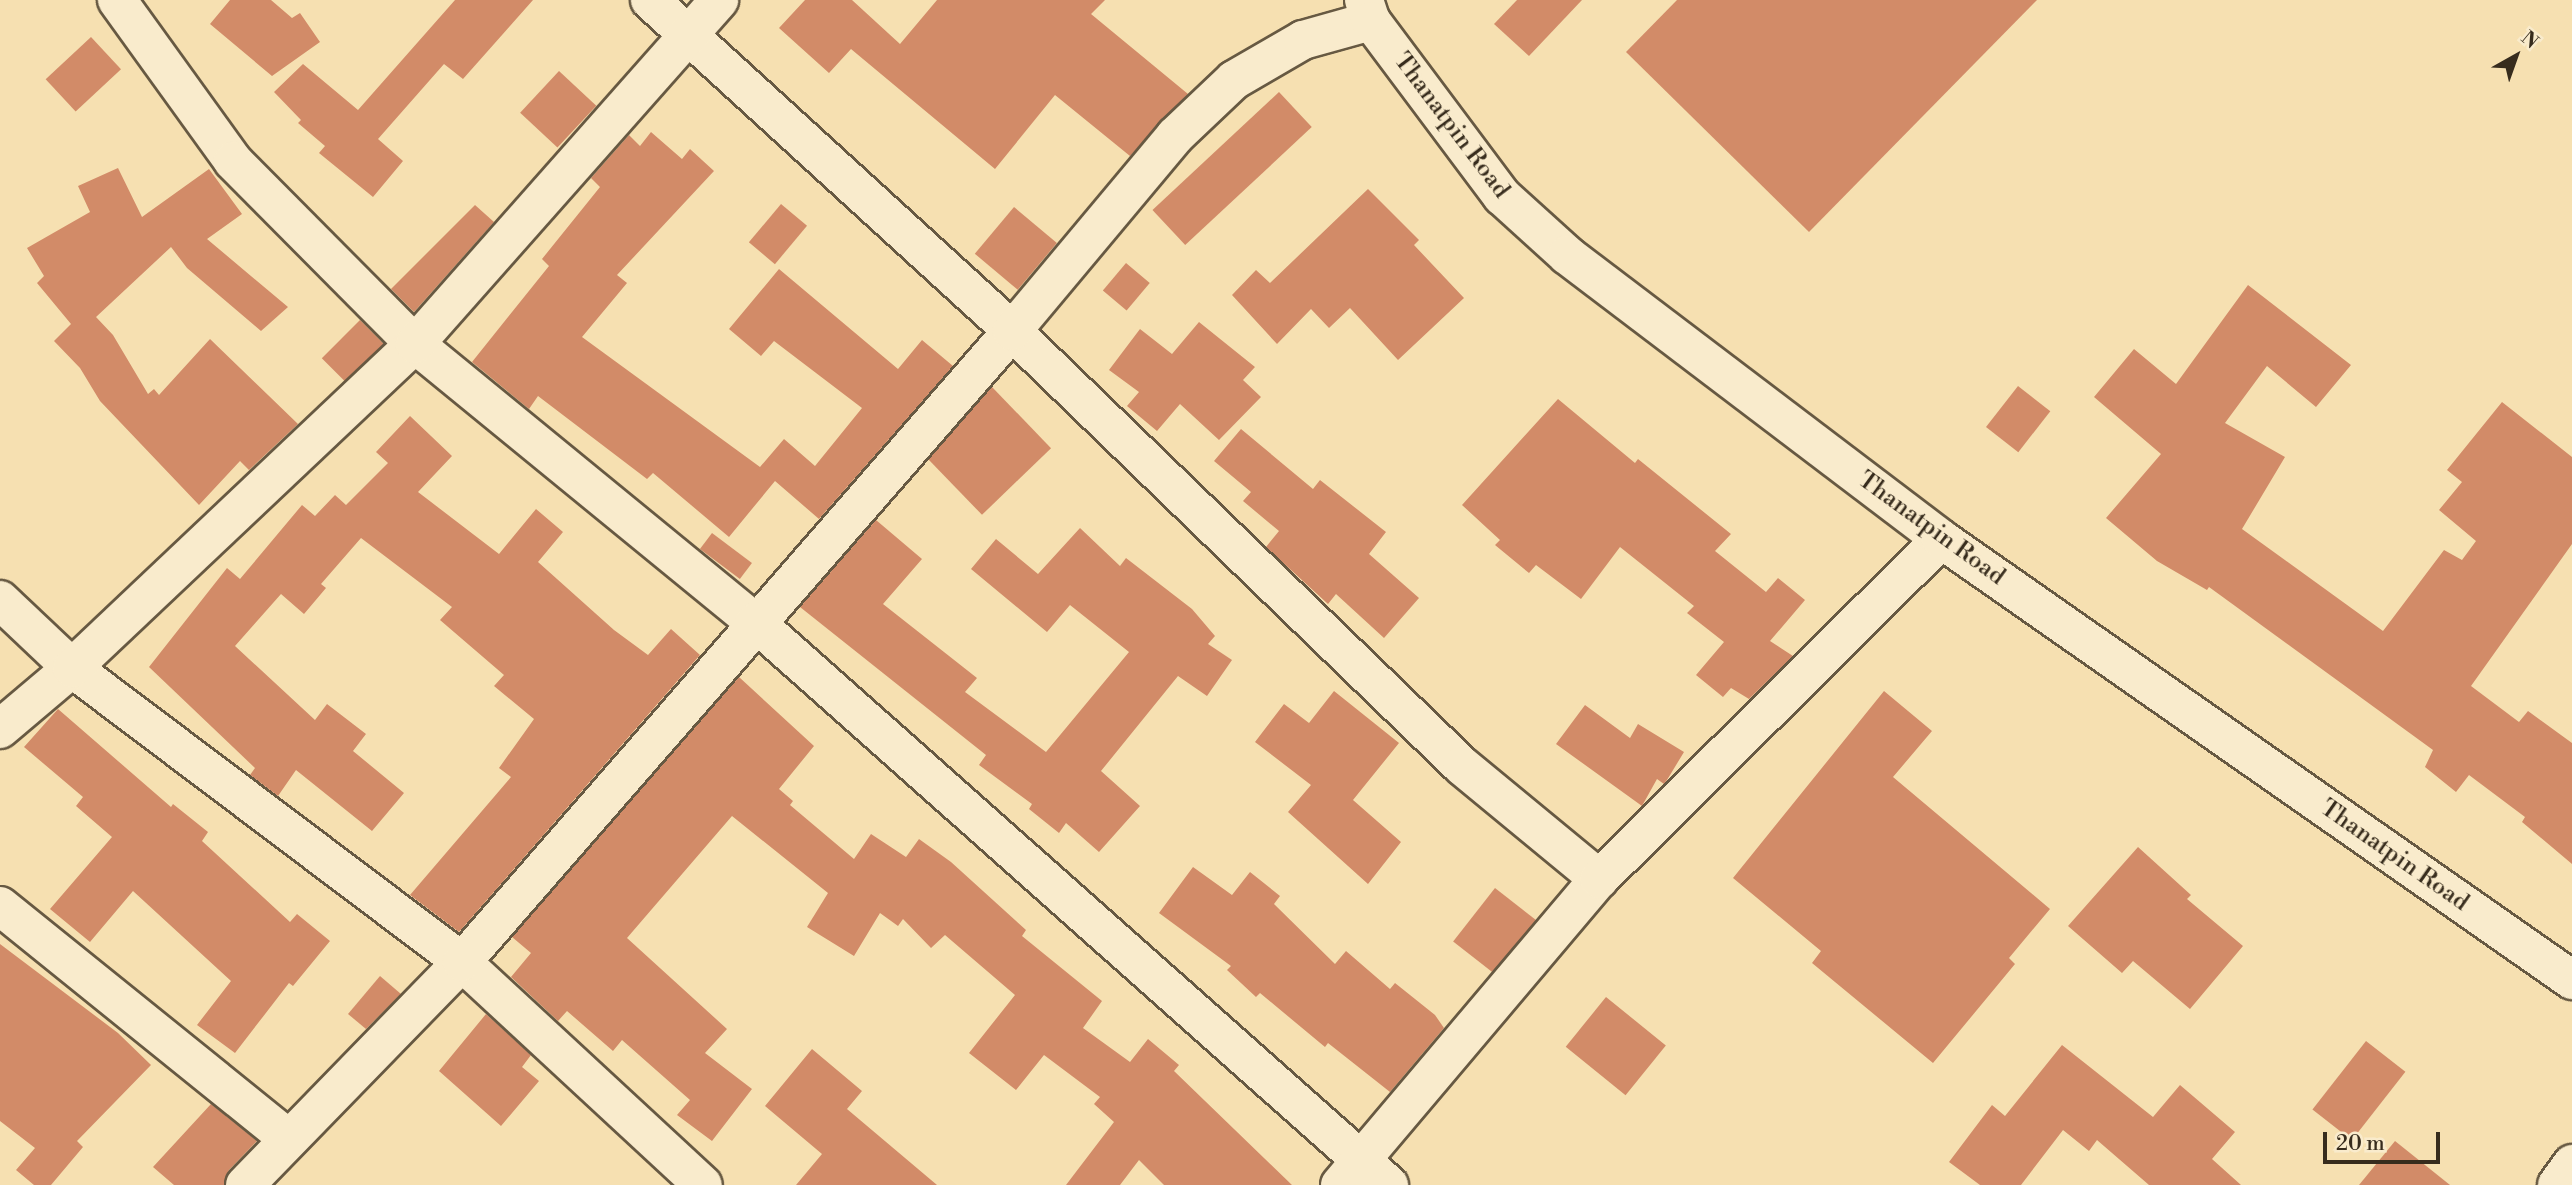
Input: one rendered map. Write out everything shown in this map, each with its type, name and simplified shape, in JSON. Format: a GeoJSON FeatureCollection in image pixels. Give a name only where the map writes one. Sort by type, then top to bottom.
{"type":"FeatureCollection","features":[{"type":"Feature","properties":{"kind":"street"},"geometry":{"type":"LineString","coordinates":[[117,0],[233,161],[415,344],[755,622],[1351,1172],[1389,1185]]}},
{"type":"Feature","properties":{"kind":"street"},"geometry":{"type":"LineString","coordinates":[[650,0],[685,36],[1012,331],[1462,766],[1599,879]]}},
{"type":"Feature","properties":{"kind":"street"},"geometry":{"type":"LineString","coordinates":[[0,729],[72,668],[415,344],[719,0]]}},
{"type":"Feature","properties":{"kind":"street"},"geometry":{"type":"LineString","coordinates":[[245,1185],[462,962],[755,622],[1012,331],[1175,136],[1234,80],[1303,40],[1367,11]]}},
{"type":"Feature","properties":{"kind":"street","name":"Thanatpin Road"},"geometry":{"type":"LineString","coordinates":[[1367,11],[1502,196],[1567,255],[1941,539],[2572,980]]}},
{"type":"Feature","properties":{"kind":"street"},"geometry":{"type":"LineString","coordinates":[[1351,1172],[1599,879],[1941,539]]}},
{"type":"Feature","properties":{"kind":"street"},"geometry":{"type":"LineString","coordinates":[[0,600],[72,668],[462,962],[703,1185]]}},
{"type":"Feature","properties":{"kind":"street"},"geometry":{"type":"LineString","coordinates":[[0,906],[289,1139]]}},
{"type":"Feature","properties":{"kind":"street"},"geometry":{"type":"LineString","coordinates":[[2557,1185],[2572,1164]]}},
{"type":"Feature","properties":{"kind":"building"},"geometry":{"type":"Polygon","coordinates":[[[230,0],[271,0],[292,18],[300,13],[320,42],[272,76],[210,24],[230,0]]]}},
{"type":"Feature","properties":{"kind":"building"},"geometry":{"type":"Polygon","coordinates":[[[455,0],[533,0],[463,79],[444,64],[378,139],[403,161],[373,197],[319,153],[325,146],[298,123],[301,120],[274,92],[303,64],[358,110],[455,0]]]}},
{"type":"Feature","properties":{"kind":"building"},"geometry":{"type":"Polygon","coordinates":[[[805,0],[852,0],[900,44],[937,0],[1105,0],[1091,14],[1188,94],[1130,156],[1055,95],[995,169],[851,49],[829,73],[779,28],[805,0]]]}},
{"type":"Feature","properties":{"kind":"building"},"geometry":{"type":"Polygon","coordinates":[[[1517,0],[1582,0],[1529,56],[1494,24],[1517,0]]]}},
{"type":"Feature","properties":{"kind":"building"},"geometry":{"type":"Polygon","coordinates":[[[1677,0],[2037,0],[1809,232],[1626,52],[1677,0]]]}},
{"type":"Feature","properties":{"kind":"building"},"geometry":{"type":"Polygon","coordinates":[[[91,37],[121,69],[76,111],[46,79],[91,37]]]}},
{"type":"Feature","properties":{"kind":"building"},"geometry":{"type":"Polygon","coordinates":[[[559,71],[596,106],[557,147],[520,113],[559,71]]]}},
{"type":"Feature","properties":{"kind":"building"},"geometry":{"type":"Polygon","coordinates":[[[1279,92],[1312,127],[1185,245],[1152,210],[1279,92]]]}},
{"type":"Feature","properties":{"kind":"building"},"geometry":{"type":"Polygon","coordinates":[[[651,132],[682,159],[690,149],[714,171],[617,275],[627,283],[582,337],[760,467],[784,439],[815,466],[862,408],[774,341],[761,356],[729,329],[779,269],[898,369],[922,340],[953,366],[819,519],[775,481],[729,537],[653,473],[647,479],[538,396],[529,409],[472,362],[549,266],[542,259],[600,187],[591,178],[629,135],[640,146],[651,132]]]}},
{"type":"Feature","properties":{"kind":"building"},"geometry":{"type":"Polygon","coordinates":[[[118,168],[142,217],[209,169],[242,214],[207,239],[288,307],[261,331],[187,268],[171,247],[96,317],[113,335],[148,394],[154,389],[159,395],[210,339],[298,424],[249,470],[240,461],[199,505],[100,401],[80,368],[54,341],[71,324],[37,283],[44,276],[27,248],[90,212],[78,186],[118,168]]]}},
{"type":"Feature","properties":{"kind":"building"},"geometry":{"type":"Polygon","coordinates":[[[1368,189],[1419,240],[1414,245],[1464,298],[1398,360],[1350,308],[1329,328],[1311,309],[1277,344],[1232,295],[1256,270],[1270,283],[1368,189]]]}},
{"type":"Feature","properties":{"kind":"building"},"geometry":{"type":"Polygon","coordinates":[[[781,204],[807,226],[775,264],[749,242],[781,204]]]}},
{"type":"Feature","properties":{"kind":"building"},"geometry":{"type":"Polygon","coordinates":[[[475,205],[494,222],[414,312],[391,289],[475,205]]]}},
{"type":"Feature","properties":{"kind":"building"},"geometry":{"type":"Polygon","coordinates":[[[1014,207],[1057,243],[1018,290],[975,254],[1014,207]]]}},
{"type":"Feature","properties":{"kind":"building"},"geometry":{"type":"Polygon","coordinates":[[[1126,263],[1150,283],[1127,311],[1103,291],[1126,263]]]}},
{"type":"Feature","properties":{"kind":"building"},"geometry":{"type":"Polygon","coordinates":[[[2248,285],[2351,365],[2316,407],[2267,366],[2225,423],[2285,457],[2242,529],[2383,631],[2444,550],[2462,560],[2476,541],[2439,510],[2462,482],[2447,470],[2502,402],[2572,457],[2572,544],[2471,686],[2519,722],[2528,711],[2572,743],[2572,864],[2522,822],[2525,817],[2469,775],[2456,792],[2425,767],[2433,750],[2209,587],[2207,590],[2157,561],[2106,518],[2161,454],[2094,397],[2134,349],[2176,384],[2248,285]]]}},
{"type":"Feature","properties":{"kind":"building"},"geometry":{"type":"Polygon","coordinates":[[[360,320],[384,344],[346,382],[322,358],[360,320]]]}},
{"type":"Feature","properties":{"kind":"building"},"geometry":{"type":"Polygon","coordinates":[[[1199,322],[1255,367],[1243,380],[1261,397],[1219,440],[1180,404],[1157,431],[1127,406],[1139,392],[1109,370],[1140,329],[1172,354],[1199,322]]]}},
{"type":"Feature","properties":{"kind":"building"},"geometry":{"type":"Polygon","coordinates":[[[2018,386],[2050,411],[2018,452],[1986,427],[2018,386]]]}},
{"type":"Feature","properties":{"kind":"building"},"geometry":{"type":"Polygon","coordinates":[[[992,387],[1051,448],[982,515],[923,454],[992,387]]]}},
{"type":"Feature","properties":{"kind":"building"},"geometry":{"type":"Polygon","coordinates":[[[1558,399],[1635,463],[1638,459],[1731,534],[1715,551],[1766,592],[1778,578],[1805,600],[1770,641],[1793,656],[1749,699],[1731,688],[1723,697],[1696,675],[1724,642],[1687,613],[1694,606],[1620,547],[1581,599],[1536,565],[1529,573],[1495,545],[1500,540],[1462,505],[1558,399]]]}},
{"type":"Feature","properties":{"kind":"building"},"geometry":{"type":"Polygon","coordinates":[[[410,416],[452,456],[418,492],[499,554],[536,509],[563,532],[538,562],[614,630],[648,655],[671,629],[700,655],[459,932],[410,895],[511,777],[499,768],[534,719],[494,686],[504,675],[440,620],[452,607],[361,538],[321,584],[326,588],[304,614],[281,594],[235,646],[315,720],[327,704],[366,734],[353,751],[404,793],[372,831],[296,770],[278,796],[250,775],[255,768],[149,667],[227,568],[240,579],[302,505],[315,516],[335,495],[346,505],[388,463],[376,452],[410,416]]]}},
{"type":"Feature","properties":{"kind":"building"},"geometry":{"type":"Polygon","coordinates":[[[1241,429],[1313,489],[1320,480],[1386,532],[1369,554],[1419,598],[1384,638],[1336,594],[1328,604],[1266,547],[1279,531],[1243,501],[1251,492],[1214,461],[1241,429]]]}},
{"type":"Feature","properties":{"kind":"building"},"geometry":{"type":"Polygon","coordinates":[[[876,520],[922,559],[883,604],[977,678],[965,692],[1046,752],[1129,652],[1070,605],[1047,632],[971,569],[996,539],[1038,574],[1080,528],[1120,566],[1126,558],[1192,609],[1215,636],[1208,644],[1232,660],[1207,696],[1178,676],[1101,771],[1140,806],[1099,852],[1066,823],[1059,833],[1029,809],[1032,804],[979,765],[986,755],[800,607],[876,520]]]}},
{"type":"Feature","properties":{"kind":"building"},"geometry":{"type":"Polygon","coordinates":[[[712,533],[752,563],[740,579],[700,549],[712,533]]]}},
{"type":"Feature","properties":{"kind":"building"},"geometry":{"type":"Polygon","coordinates":[[[739,677],[814,746],[779,789],[793,801],[790,805],[854,859],[871,834],[906,857],[919,839],[951,862],[1026,930],[1022,936],[1102,1001],[1083,1028],[1130,1062],[1148,1039],[1179,1065],[1174,1071],[1292,1185],[1164,1185],[1139,1160],[1120,1185],[1066,1185],[1114,1122],[1094,1104],[1100,1097],[1044,1055],[1016,1090],[969,1053],[1015,995],[945,935],[931,948],[903,919],[898,926],[880,913],[854,956],[807,927],[828,893],[732,816],[627,938],[727,1029],[705,1053],[752,1089],[712,1141],[677,1115],[690,1100],[622,1040],[613,1051],[567,1011],[558,1021],[511,977],[531,953],[512,937],[739,677]]]}},
{"type":"Feature","properties":{"kind":"building"},"geometry":{"type":"Polygon","coordinates":[[[1334,691],[1399,743],[1353,800],[1401,842],[1368,884],[1288,812],[1311,785],[1255,742],[1284,704],[1309,723],[1334,691]]]}},
{"type":"Feature","properties":{"kind":"building"},"geometry":{"type":"Polygon","coordinates":[[[1884,691],[1932,731],[1893,777],[2050,909],[2009,958],[2015,964],[1933,1063],[1812,963],[1821,951],[1733,878],[1884,691]]]}},
{"type":"Feature","properties":{"kind":"building"},"geometry":{"type":"Polygon","coordinates":[[[1585,705],[1630,738],[1638,724],[1684,752],[1664,784],[1657,779],[1642,806],[1556,744],[1585,705]]]}},
{"type":"Feature","properties":{"kind":"building"},"geometry":{"type":"Polygon","coordinates":[[[58,709],[171,807],[173,804],[208,832],[202,841],[290,922],[297,914],[330,941],[293,986],[289,983],[235,1053],[197,1025],[231,981],[133,891],[90,942],[50,909],[112,837],[76,806],[83,797],[24,747],[58,709]]]}},
{"type":"Feature","properties":{"kind":"building"},"geometry":{"type":"Polygon","coordinates":[[[2138,847],[2191,895],[2187,899],[2243,946],[2190,1009],[2133,961],[2122,973],[2068,926],[2138,847]]]}},
{"type":"Feature","properties":{"kind":"building"},"geometry":{"type":"Polygon","coordinates":[[[1193,867],[1232,895],[1250,872],[1280,896],[1274,904],[1335,964],[1346,951],[1390,989],[1395,983],[1435,1015],[1444,1028],[1390,1092],[1328,1043],[1325,1047],[1260,993],[1256,997],[1227,970],[1231,966],[1159,913],[1193,867]]]}},
{"type":"Feature","properties":{"kind":"building"},"geometry":{"type":"Polygon","coordinates":[[[1495,888],[1536,920],[1494,974],[1453,942],[1495,888]]]}},
{"type":"Feature","properties":{"kind":"building"},"geometry":{"type":"Polygon","coordinates":[[[0,944],[118,1033],[151,1065],[77,1141],[83,1147],[51,1185],[34,1185],[16,1170],[35,1148],[0,1121],[0,944]]]}},
{"type":"Feature","properties":{"kind":"building"},"geometry":{"type":"Polygon","coordinates":[[[380,976],[401,994],[366,1029],[348,1014],[380,976]]]}},
{"type":"Feature","properties":{"kind":"building"},"geometry":{"type":"Polygon","coordinates":[[[1606,997],[1666,1045],[1626,1095],[1566,1047],[1606,997]]]}},
{"type":"Feature","properties":{"kind":"building"},"geometry":{"type":"Polygon","coordinates":[[[486,1014],[531,1055],[522,1067],[539,1081],[501,1126],[439,1071],[486,1014]]]}},
{"type":"Feature","properties":{"kind":"building"},"geometry":{"type":"Polygon","coordinates":[[[2366,1041],[2405,1072],[2352,1140],[2312,1110],[2366,1041]]]}},
{"type":"Feature","properties":{"kind":"building"},"geometry":{"type":"Polygon","coordinates":[[[2062,1045],[2153,1117],[2180,1085],[2235,1132],[2212,1159],[2241,1185],[2149,1185],[2097,1140],[2089,1151],[2063,1130],[2021,1185],[1980,1185],[1949,1162],[1992,1105],[2005,1116],[2062,1045]]]}},
{"type":"Feature","properties":{"kind":"building"},"geometry":{"type":"Polygon","coordinates":[[[812,1049],[862,1091],[847,1109],[937,1185],[796,1185],[822,1154],[765,1106],[812,1049]]]}},
{"type":"Feature","properties":{"kind":"building"},"geometry":{"type":"Polygon","coordinates":[[[211,1104],[257,1141],[229,1170],[224,1185],[174,1185],[153,1167],[211,1104]]]}},
{"type":"Feature","properties":{"kind":"building"},"geometry":{"type":"Polygon","coordinates":[[[2395,1141],[2450,1185],[2359,1185],[2395,1141]]]}}]}
